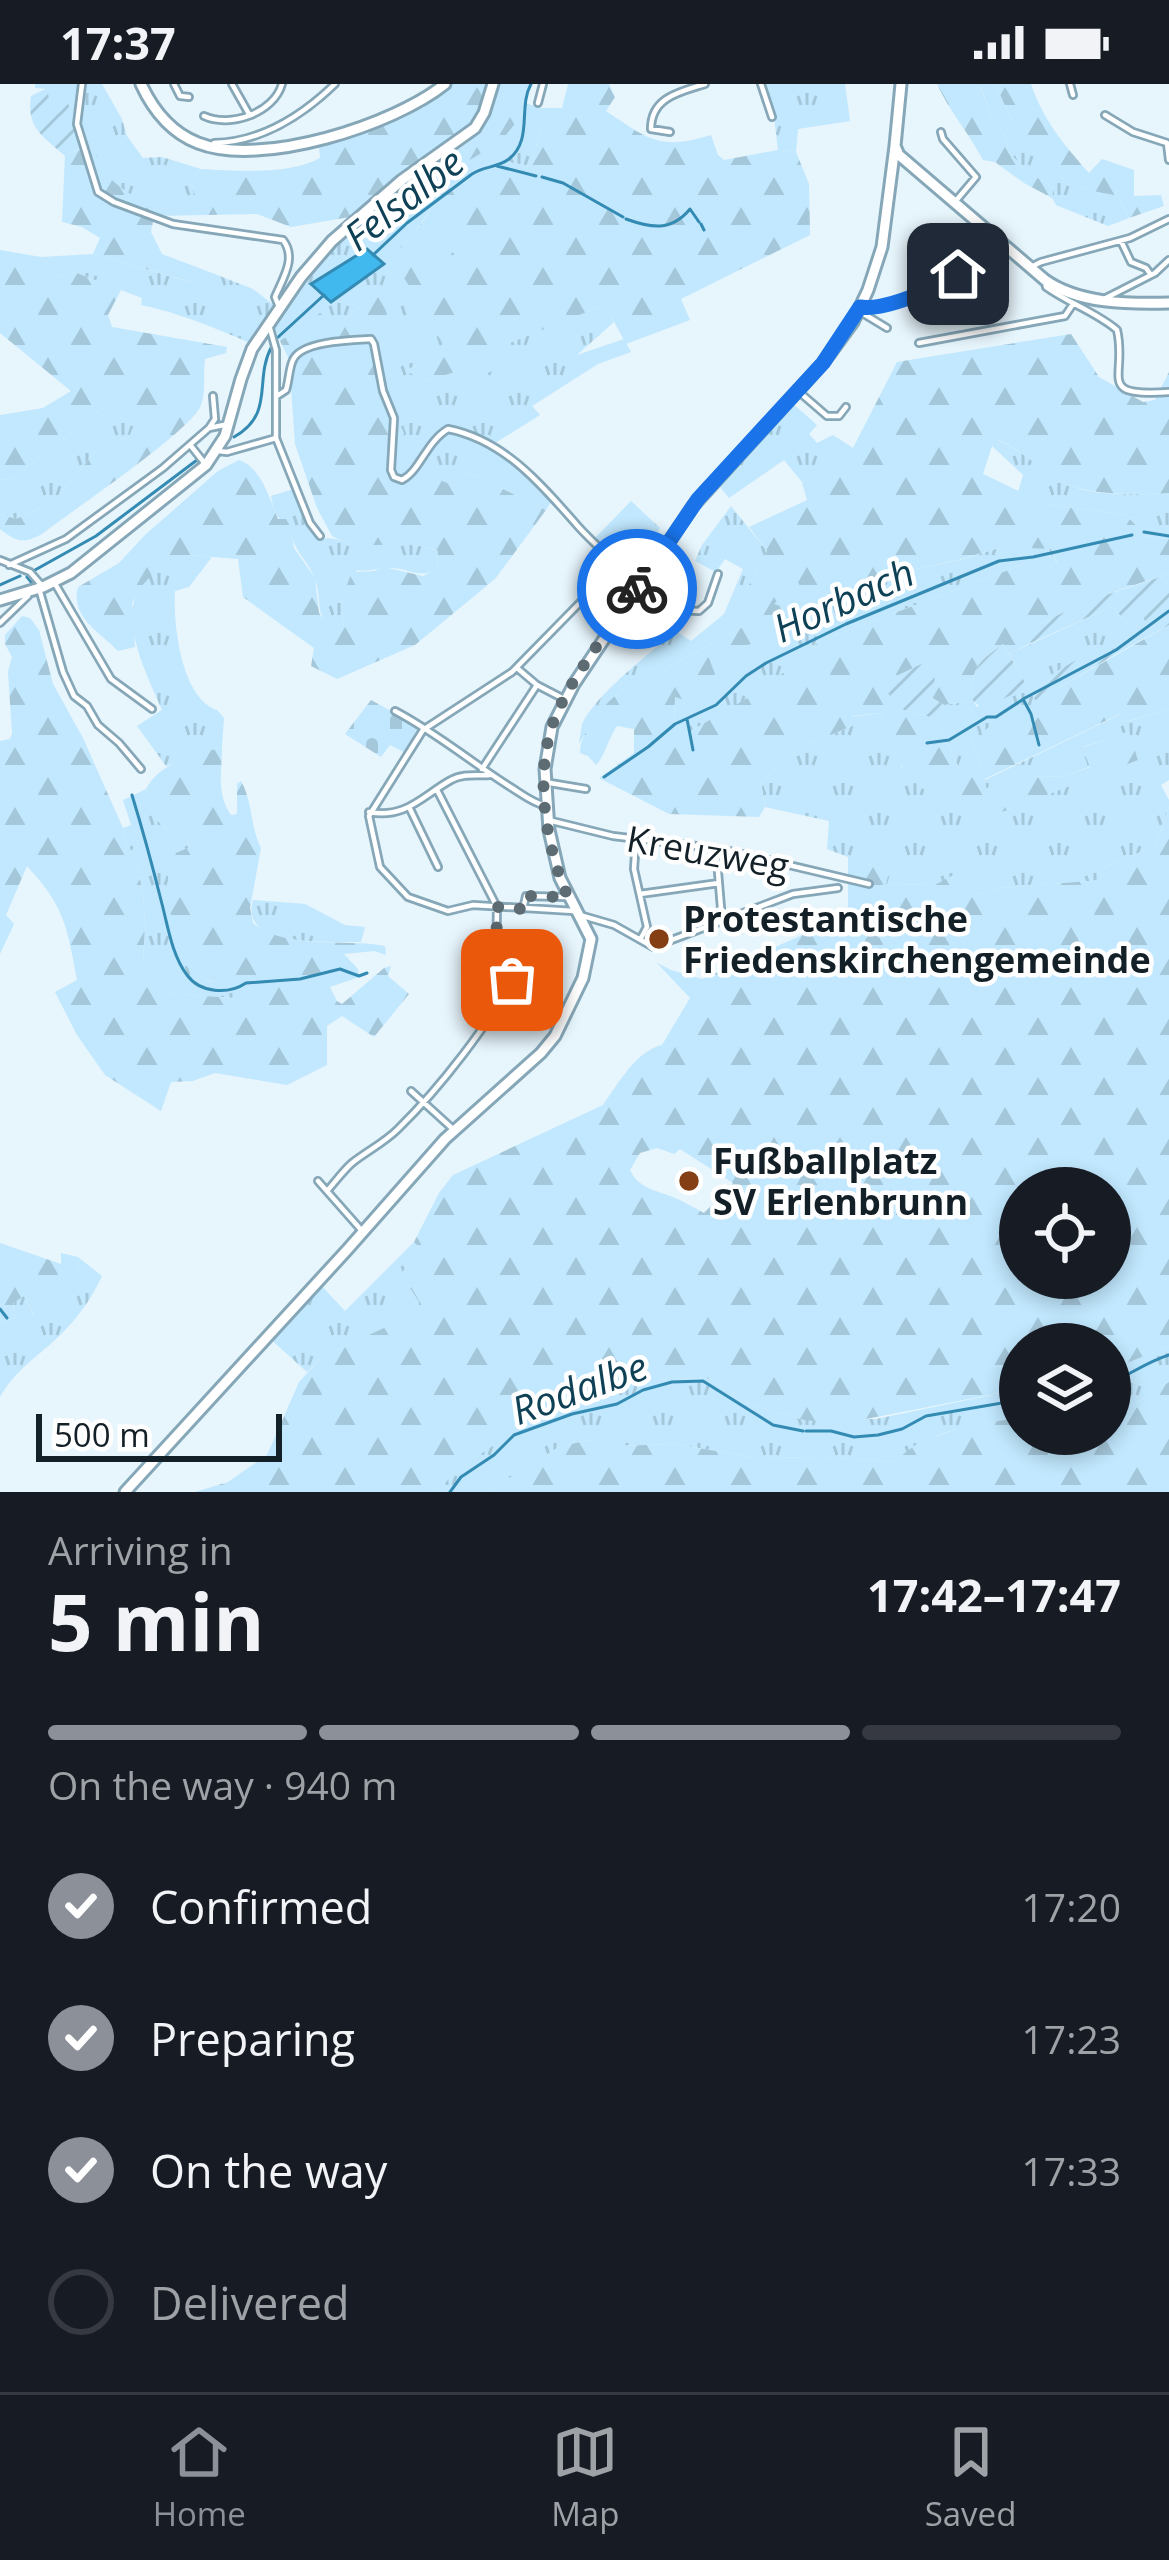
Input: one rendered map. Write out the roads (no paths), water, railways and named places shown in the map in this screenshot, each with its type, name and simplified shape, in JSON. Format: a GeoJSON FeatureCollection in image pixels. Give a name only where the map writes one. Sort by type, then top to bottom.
{"type":"FeatureCollection","features":[{"type":"Feature","properties":{"kind":"street"},"geometry":{"type":"LineString","coordinates":[[82,84],[77,124],[98,192],[173,224],[283,240],[290,260],[276,295],[279,307]]}},
{"type":"Feature","properties":{"kind":"street"},"geometry":{"type":"LineString","coordinates":[[141,84],[169,125],[205,146],[293,146],[332,136],[420,101],[445,84]]}},
{"type":"Feature","properties":{"kind":"street"},"geometry":{"type":"LineString","coordinates":[[174,84],[180,96],[189,97]]}},
{"type":"Feature","properties":{"kind":"street"},"geometry":{"type":"LineString","coordinates":[[232,84],[249,114]]}},
{"type":"Feature","properties":{"kind":"street"},"geometry":{"type":"LineString","coordinates":[[203,116],[219,121],[249,114],[273,103],[282,84]]}},
{"type":"Feature","properties":{"kind":"street"},"geometry":{"type":"LineString","coordinates":[[240,145],[286,121],[335,84]]}},
{"type":"Feature","properties":{"kind":"street"},"geometry":{"type":"LineString","coordinates":[[0,623],[41,587],[91,557],[206,465],[218,451],[229,424],[246,362],[279,307],[332,241],[412,171],[475,128],[493,84]]}},
{"type":"Feature","properties":{"kind":"street"},"geometry":{"type":"LineString","coordinates":[[538,103],[543,84]]}},
{"type":"Feature","properties":{"kind":"street"},"geometry":{"type":"LineString","coordinates":[[670,132],[651,129],[653,112],[667,96],[705,84]]}},
{"type":"Feature","properties":{"kind":"street"},"geometry":{"type":"LineString","coordinates":[[761,84],[772,117]]}},
{"type":"Feature","properties":{"kind":"street"},"geometry":{"type":"LineString","coordinates":[[125,1492],[454,1130],[555,1036],[583,978],[591,945],[590,933],[558,872],[546,806],[548,742],[564,699],[698,499],[833,351],[860,309],[882,247],[901,84]]}},
{"type":"Feature","properties":{"kind":"street"},"geometry":{"type":"LineString","coordinates":[[1070,84],[1073,95]]}},
{"type":"Feature","properties":{"kind":"street"},"geometry":{"type":"LineString","coordinates":[[1105,115],[1133,132],[1166,143],[1169,160]]}},
{"type":"Feature","properties":{"kind":"street"},"geometry":{"type":"LineString","coordinates":[[941,132],[976,177],[955,203]]}},
{"type":"Feature","properties":{"kind":"street"},"geometry":{"type":"LineString","coordinates":[[895,154],[1045,280],[1071,294],[1102,300],[1169,303]]}},
{"type":"Feature","properties":{"kind":"street"},"geometry":{"type":"LineString","coordinates":[[1031,268],[1121,241],[1169,220]]}},
{"type":"Feature","properties":{"kind":"street"},"geometry":{"type":"LineString","coordinates":[[860,309],[879,307],[941,284],[999,241]]}},
{"type":"Feature","properties":{"kind":"street"},"geometry":{"type":"LineString","coordinates":[[1121,241],[1131,262],[1150,275]]}},
{"type":"Feature","properties":{"kind":"street"},"geometry":{"type":"LineString","coordinates":[[1102,300],[1169,260]]}},
{"type":"Feature","properties":{"kind":"street"},"geometry":{"type":"LineString","coordinates":[[1045,280],[1048,289],[1117,329],[1116,377],[1122,387],[1137,393],[1169,392]]}},
{"type":"Feature","properties":{"kind":"street"},"geometry":{"type":"LineString","coordinates":[[919,343],[1065,316],[1073,304]]}},
{"type":"Feature","properties":{"kind":"street"},"geometry":{"type":"LineString","coordinates":[[860,309],[887,328]]}},
{"type":"Feature","properties":{"kind":"street"},"geometry":{"type":"LineString","coordinates":[[268,323],[275,347],[276,438],[310,524],[320,536]]}},
{"type":"Feature","properties":{"kind":"street"},"geometry":{"type":"LineString","coordinates":[[277,396],[286,390],[298,353],[325,344],[370,339],[382,391],[394,418],[394,477],[410,477],[422,454],[448,429],[488,443],[547,488],[639,586]]}},
{"type":"Feature","properties":{"kind":"street"},"geometry":{"type":"LineString","coordinates":[[798,391],[827,416],[839,416],[846,407]]}},
{"type":"Feature","properties":{"kind":"street"},"geometry":{"type":"LineString","coordinates":[[9,565],[66,539],[191,446],[215,417],[213,396]]}},
{"type":"Feature","properties":{"kind":"street"},"geometry":{"type":"LineString","coordinates":[[209,428],[229,424]]}},
{"type":"Feature","properties":{"kind":"street"},"geometry":{"type":"LineString","coordinates":[[218,451],[276,438]]}},
{"type":"Feature","properties":{"kind":"street"},"geometry":{"type":"LineString","coordinates":[[191,446],[206,465]]}},
{"type":"Feature","properties":{"kind":"street"},"geometry":{"type":"LineString","coordinates":[[0,560],[30,572],[111,679],[152,710]]}},
{"type":"Feature","properties":{"kind":"street"},"geometry":{"type":"LineString","coordinates":[[614,568],[517,668],[425,728],[369,812],[376,855],[387,876],[405,896],[448,911],[472,905],[576,913],[614,925],[653,947],[793,894],[838,888]]}},
{"type":"Feature","properties":{"kind":"street"},"geometry":{"type":"LineString","coordinates":[[627,604],[696,612],[708,603],[718,574]]}},
{"type":"Feature","properties":{"kind":"street"},"geometry":{"type":"LineString","coordinates":[[0,600],[41,587]]}},
{"type":"Feature","properties":{"kind":"street"},"geometry":{"type":"LineString","coordinates":[[41,587],[74,696],[141,769]]}},
{"type":"Feature","properties":{"kind":"street"},"geometry":{"type":"LineString","coordinates":[[517,668],[564,699]]}},
{"type":"Feature","properties":{"kind":"street"},"geometry":{"type":"LineString","coordinates":[[482,770],[537,685]]}},
{"type":"Feature","properties":{"kind":"street"},"geometry":{"type":"LineString","coordinates":[[395,711],[482,770],[546,806]]}},
{"type":"Feature","properties":{"kind":"street"},"geometry":{"type":"LineString","coordinates":[[369,812],[410,809],[456,778],[490,775]]}},
{"type":"Feature","properties":{"kind":"street"},"geometry":{"type":"LineString","coordinates":[[545,782],[586,789]]}},
{"type":"Feature","properties":{"kind":"street"},"geometry":{"type":"LineString","coordinates":[[327,1191],[422,1102],[516,973],[496,964],[497,907],[437,790]]}},
{"type":"Feature","properties":{"kind":"street"},"geometry":{"type":"LineString","coordinates":[[410,809],[438,866]]}},
{"type":"Feature","properties":{"kind":"street","name":"Kreuzweg"},"geometry":{"type":"LineString","coordinates":[[548,820],[636,839],[716,848],[869,884]]}},
{"type":"Feature","properties":{"kind":"street"},"geometry":{"type":"LineString","coordinates":[[636,839],[634,864],[647,924],[640,940]]}},
{"type":"Feature","properties":{"kind":"street"},"geometry":{"type":"LineString","coordinates":[[716,848],[722,920]]}},
{"type":"Feature","properties":{"kind":"street"},"geometry":{"type":"LineString","coordinates":[[640,894],[719,883]]}},
{"type":"Feature","properties":{"kind":"street"},"geometry":{"type":"LineString","coordinates":[[523,909],[526,896],[568,897]]}},
{"type":"Feature","properties":{"kind":"street"},"geometry":{"type":"LineString","coordinates":[[411,1091],[454,1130]]}},
{"type":"Feature","properties":{"kind":"street"},"geometry":{"type":"LineString","coordinates":[[318,1180],[360,1234]]}},
{"type":"Feature","properties":{"kind":"water"},"geometry":{"type":"Polygon","coordinates":[[[367,249],[384,264],[331,302],[311,284],[367,249]]]}},
{"type":"Feature","properties":{"kind":"waterway","name":"Felsalbe"},"geometry":{"type":"LineString","coordinates":[[373,255],[472,174],[504,162],[516,151],[531,84]]}},
{"type":"Feature","properties":{"kind":"waterway"},"geometry":{"type":"LineString","coordinates":[[497,166],[536,176]]}},
{"type":"Feature","properties":{"kind":"waterway"},"geometry":{"type":"LineString","coordinates":[[542,177],[563,183],[623,217]]}},
{"type":"Feature","properties":{"kind":"waterway"},"geometry":{"type":"LineString","coordinates":[[626,219],[660,226],[676,222],[690,209],[699,222]]}},
{"type":"Feature","properties":{"kind":"waterway"},"geometry":{"type":"LineString","coordinates":[[701,224],[704,230]]}},
{"type":"Feature","properties":{"kind":"waterway","name":"Felsalbe"},"geometry":{"type":"LineString","coordinates":[[276,339],[324,295]]}},
{"type":"Feature","properties":{"kind":"waterway","name":"Felsalbe"},"geometry":{"type":"LineString","coordinates":[[234,437],[255,417],[272,346]]}},
{"type":"Feature","properties":{"kind":"waterway","name":"Felsalbe"},"geometry":{"type":"LineString","coordinates":[[35,570],[96,536],[197,460]]}},
{"type":"Feature","properties":{"kind":"waterway","name":"Horbach"},"geometry":{"type":"LineString","coordinates":[[1144,532],[1169,536]]}},
{"type":"Feature","properties":{"kind":"waterway","name":"Horbach"},"geometry":{"type":"LineString","coordinates":[[604,777],[675,724],[716,705],[766,663],[846,624],[999,561],[1132,535]]}},
{"type":"Feature","properties":{"kind":"waterway","name":"Felsalbe"},"geometry":{"type":"LineString","coordinates":[[0,585],[20,576]]}},
{"type":"Feature","properties":{"kind":"waterway"},"geometry":{"type":"LineString","coordinates":[[27,577],[31,587]]}},
{"type":"Feature","properties":{"kind":"waterway"},"geometry":{"type":"LineString","coordinates":[[1039,745],[1023,699],[1116,650],[1169,611]]}},
{"type":"Feature","properties":{"kind":"waterway"},"geometry":{"type":"LineString","coordinates":[[927,743],[949,740],[1022,700]]}},
{"type":"Feature","properties":{"kind":"waterway"},"geometry":{"type":"LineString","coordinates":[[687,719],[693,750]]}},
{"type":"Feature","properties":{"kind":"waterway"},"geometry":{"type":"LineString","coordinates":[[132,795],[174,950],[193,981],[207,989],[223,990],[340,969],[359,976],[367,973]]}},
{"type":"Feature","properties":{"kind":"waterway"},"geometry":{"type":"LineString","coordinates":[[0,1309],[7,1318]]}},
{"type":"Feature","properties":{"kind":"waterway","name":"Rodalbe"},"geometry":{"type":"LineString","coordinates":[[1131,1372],[1169,1355]]}},
{"type":"Feature","properties":{"kind":"waterway","name":"Rodalbe"},"geometry":{"type":"LineString","coordinates":[[450,1492],[461,1477],[514,1435],[672,1382],[703,1381],[773,1425],[803,1431]]}},
{"type":"Feature","properties":{"kind":"waterway","name":"Rodalbe"},"geometry":{"type":"LineString","coordinates":[[806,1431],[878,1435],[926,1416],[999,1404]]}},
{"type":"Feature","properties":{"kind":"place","name":"Protestantische Friedenskirchengemeinde"},"geometry":{"type":"Point","coordinates":[659,939]}},
{"type":"Feature","properties":{"kind":"place","name":"Fußballplatz SV Erlenbrunn"},"geometry":{"type":"Point","coordinates":[689,1181]}}]}
